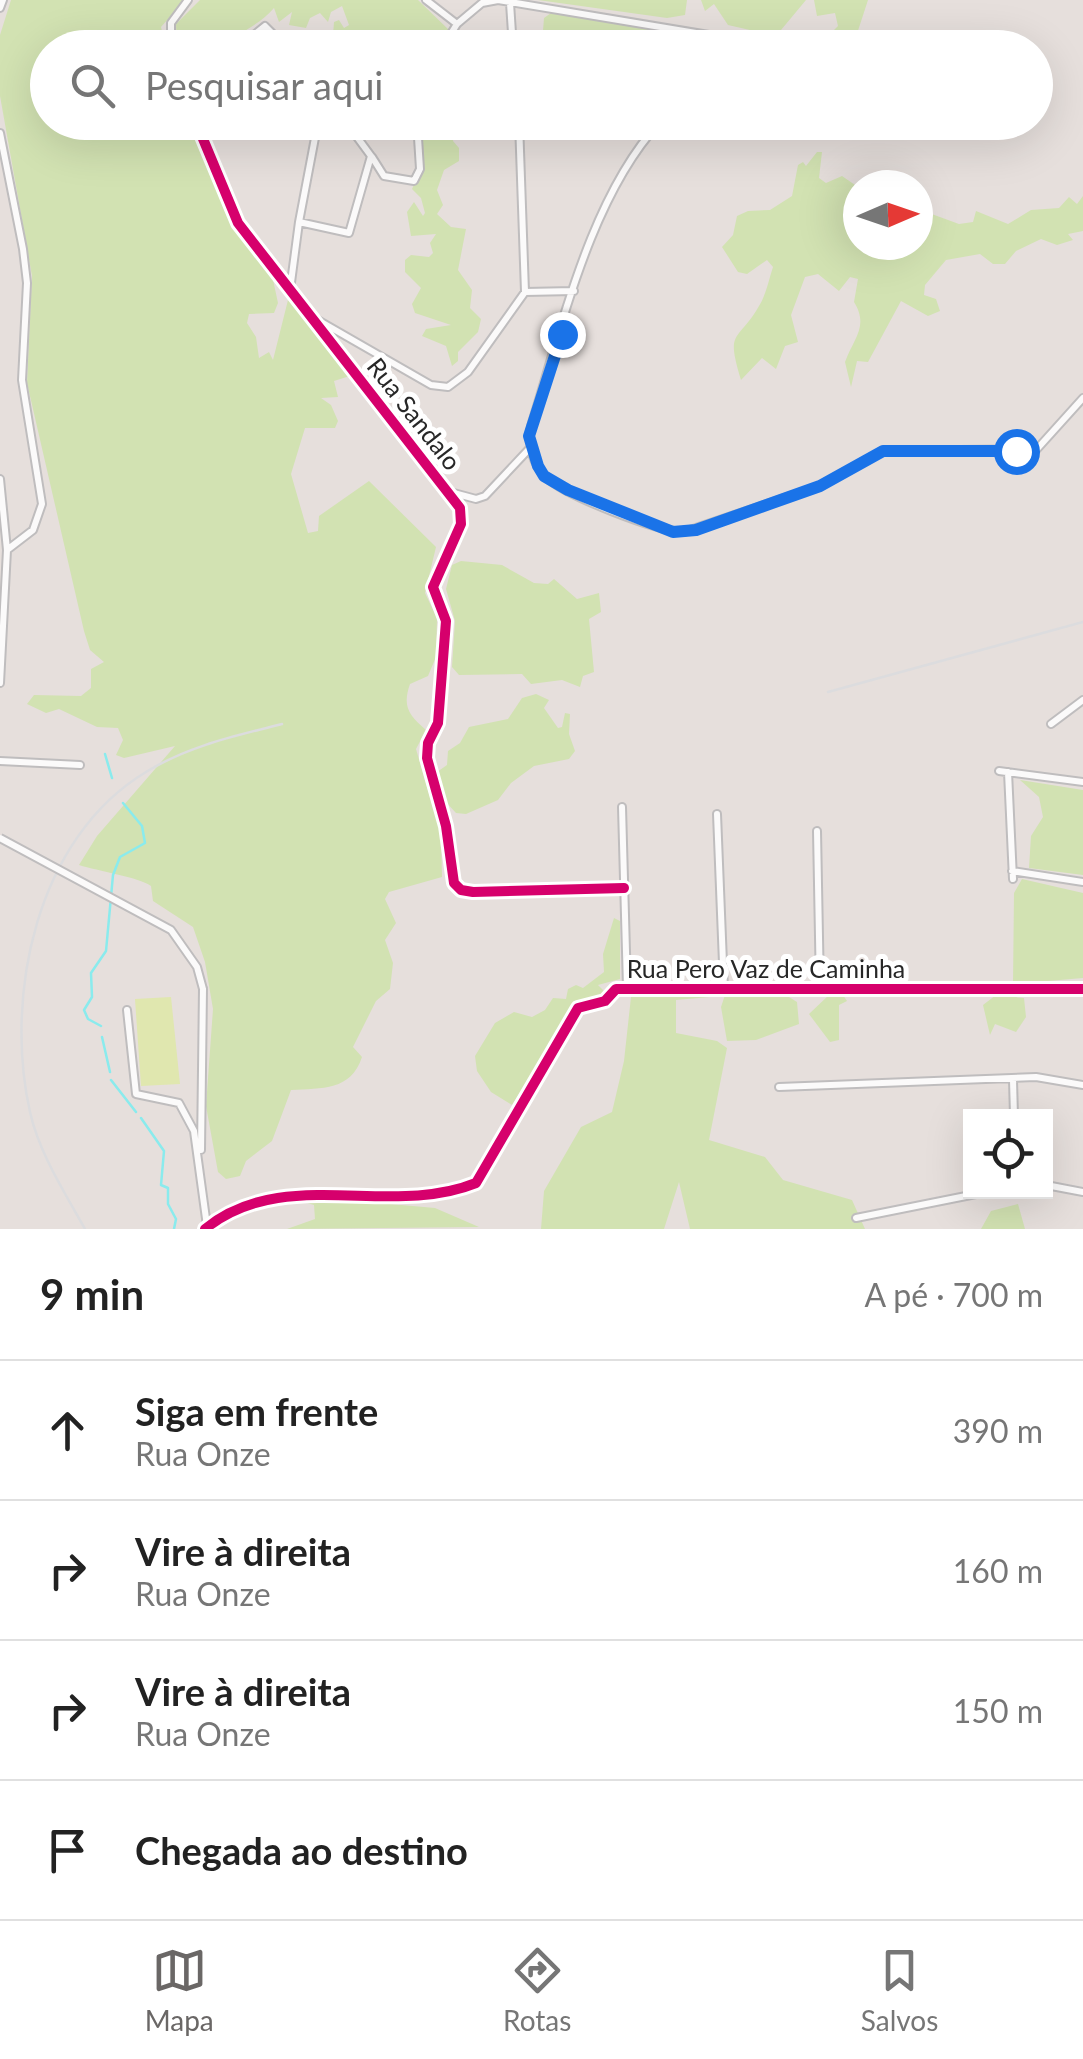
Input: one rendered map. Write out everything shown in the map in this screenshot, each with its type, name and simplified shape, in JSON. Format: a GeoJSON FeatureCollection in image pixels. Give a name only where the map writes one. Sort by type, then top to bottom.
{"type":"FeatureCollection","features":[{"type":"Feature","properties":{"kind":"street"},"geometry":{"type":"LineString","coordinates":[[0,8],[4,0]]}},
{"type":"Feature","properties":{"kind":"street"},"geometry":{"type":"LineString","coordinates":[[172,30],[172,23],[188,0]]}},
{"type":"Feature","properties":{"kind":"street"},"geometry":{"type":"LineString","coordinates":[[426,0],[458,24]]}},
{"type":"Feature","properties":{"kind":"street"},"geometry":{"type":"LineString","coordinates":[[454,30],[488,0],[676,30]]}},
{"type":"Feature","properties":{"kind":"street"},"geometry":{"type":"LineString","coordinates":[[510,3],[512,30]]}},
{"type":"Feature","properties":{"kind":"street"},"geometry":{"type":"LineString","coordinates":[[0,134],[27,283],[22,380],[42,504],[33,530],[8,550]]}},
{"type":"Feature","properties":{"kind":"street","name":"Rua Sandalo"},"geometry":{"type":"LineString","coordinates":[[203,140],[228,206],[290,292],[449,492],[463,517],[433,587],[446,621],[438,723],[427,747],[454,883],[474,892],[624,888]]}},
{"type":"Feature","properties":{"kind":"street"},"geometry":{"type":"LineString","coordinates":[[290,292],[315,140]]}},
{"type":"Feature","properties":{"kind":"street"},"geometry":{"type":"LineString","coordinates":[[360,140],[384,176],[414,181],[420,168],[419,140]]}},
{"type":"Feature","properties":{"kind":"street"},"geometry":{"type":"LineString","coordinates":[[311,316],[416,378],[448,386],[468,372],[526,292],[520,140]]}},
{"type":"Feature","properties":{"kind":"street"},"geometry":{"type":"LineString","coordinates":[[646,140],[592,234],[531,426],[530,448],[544,476],[554,483],[662,528],[684,532],[820,486],[883,451],[1036,449],[1083,398]]}},
{"type":"Feature","properties":{"kind":"street"},"geometry":{"type":"LineString","coordinates":[[299,222],[349,234],[372,156]]}},
{"type":"Feature","properties":{"kind":"street"},"geometry":{"type":"LineString","coordinates":[[526,292],[574,291]]}},
{"type":"Feature","properties":{"kind":"street"},"geometry":{"type":"LineString","coordinates":[[449,492],[485,496],[530,448]]}},
{"type":"Feature","properties":{"kind":"street"},"geometry":{"type":"LineString","coordinates":[[0,480],[8,550],[0,682]]}},
{"type":"Feature","properties":{"kind":"street"},"geometry":{"type":"LineString","coordinates":[[1052,724],[1083,700]]}},
{"type":"Feature","properties":{"kind":"street"},"geometry":{"type":"LineString","coordinates":[[0,761],[80,765]]}},
{"type":"Feature","properties":{"kind":"street"},"geometry":{"type":"LineString","coordinates":[[999,772],[1083,782]]}},
{"type":"Feature","properties":{"kind":"street"},"geometry":{"type":"LineString","coordinates":[[1008,772],[1013,875],[1083,882]]}},
{"type":"Feature","properties":{"kind":"street"},"geometry":{"type":"LineString","coordinates":[[622,807],[627,988]]}},
{"type":"Feature","properties":{"kind":"street"},"geometry":{"type":"LineString","coordinates":[[716,814],[724,988]]}},
{"type":"Feature","properties":{"kind":"street"},"geometry":{"type":"LineString","coordinates":[[817,831],[820,990]]}},
{"type":"Feature","properties":{"kind":"street"},"geometry":{"type":"LineString","coordinates":[[0,838],[171,930],[197,967],[203,989],[200,1161],[206,1228]]}},
{"type":"Feature","properties":{"kind":"street","name":"Rua Pero Vaz de Caminha"},"geometry":{"type":"LineString","coordinates":[[206,1228],[243,1208],[308,1193],[421,1194],[476,1184],[578,1008],[605,1001],[613,990],[1083,989]]}},
{"type":"Feature","properties":{"kind":"street"},"geometry":{"type":"LineString","coordinates":[[127,1010],[134,1090],[141,1097],[179,1103],[190,1119],[200,1161]]}},
{"type":"Feature","properties":{"kind":"street"},"geometry":{"type":"LineString","coordinates":[[779,1087],[1044,1077],[1083,1085]]}},
{"type":"Feature","properties":{"kind":"street"},"geometry":{"type":"LineString","coordinates":[[1013,1080],[1014,1109]]}},
{"type":"Feature","properties":{"kind":"street"},"geometry":{"type":"LineString","coordinates":[[1053,1187],[1083,1192]]}},
{"type":"Feature","properties":{"kind":"street"},"geometry":{"type":"LineString","coordinates":[[856,1218],[963,1197]]}},
{"type":"Feature","properties":{"kind":"green space"},"geometry":{"type":"Polygon","coordinates":[[[11,0],[185,0],[162,30],[30,30],[30,140],[197,140],[225,212],[272,275],[278,303],[274,313],[249,314],[247,323],[256,337],[259,358],[269,352],[273,360],[288,300],[292,300],[353,375],[334,381],[338,397],[321,398],[331,405],[338,421],[335,428],[305,428],[291,474],[308,533],[318,531],[319,516],[369,481],[436,547],[425,593],[437,618],[436,657],[428,676],[410,684],[407,705],[426,730],[416,749],[441,835],[442,877],[389,892],[385,899],[396,923],[385,940],[393,963],[390,989],[376,1001],[353,1047],[362,1057],[357,1068],[334,1085],[291,1090],[272,1141],[246,1161],[240,1176],[226,1179],[218,1172],[206,1106],[213,1009],[205,962],[193,927],[153,901],[151,886],[79,865],[97,836],[175,746],[124,758],[116,755],[123,740],[118,728],[97,727],[59,709],[46,713],[27,704],[34,695],[81,696],[91,688],[91,669],[104,662],[90,650],[84,631],[27,383],[32,276],[0,96],[0,35],[11,0]]]}},
{"type":"Feature","properties":{"kind":"green space"},"geometry":{"type":"Polygon","coordinates":[[[200,0],[418,0],[449,30],[333,30],[334,22],[339,20],[344,28],[349,25],[342,6],[331,12],[328,22],[320,13],[310,18],[306,28],[289,25],[292,12],[279,22],[274,8],[246,30],[176,30],[176,24],[200,0]]]}},
{"type":"Feature","properties":{"kind":"green space"},"geometry":{"type":"Polygon","coordinates":[[[538,0],[687,0],[685,15],[667,18],[538,0]]]}},
{"type":"Feature","properties":{"kind":"green space"},"geometry":{"type":"Polygon","coordinates":[[[701,0],[806,0],[781,30],[728,25],[714,4],[705,11],[701,0]]]}},
{"type":"Feature","properties":{"kind":"green space"},"geometry":{"type":"Polygon","coordinates":[[[814,0],[868,0],[858,30],[834,30],[838,26],[835,13],[817,16],[814,0]]]}},
{"type":"Feature","properties":{"kind":"green space"},"geometry":{"type":"Polygon","coordinates":[[[551,13],[662,30],[543,30],[544,18],[551,13]]]}},
{"type":"Feature","properties":{"kind":"green space"},"geometry":{"type":"Polygon","coordinates":[[[422,140],[453,140],[459,148],[459,161],[444,170],[437,190],[443,205],[437,214],[451,227],[466,229],[458,270],[472,290],[470,308],[481,319],[478,332],[458,352],[458,361],[452,366],[446,346],[422,336],[426,329],[451,325],[415,313],[412,304],[421,288],[405,272],[405,260],[411,255],[429,257],[433,253],[430,243],[436,234],[411,236],[407,212],[414,202],[423,216],[425,213],[421,198],[412,189],[423,165],[422,140]]]}},
{"type":"Feature","properties":{"kind":"green space"},"geometry":{"type":"Polygon","coordinates":[[[817,152],[822,152],[819,178],[826,183],[843,177],[843,260],[933,260],[933,214],[959,224],[973,222],[976,211],[1008,224],[1031,210],[1059,208],[1069,197],[1077,204],[1083,196],[1083,231],[1068,234],[1073,240],[1057,245],[1041,239],[1016,251],[1005,264],[993,264],[980,254],[946,260],[925,285],[924,295],[936,299],[940,311],[928,316],[901,301],[868,362],[857,361],[851,387],[845,362],[860,325],[854,302],[858,279],[850,277],[839,291],[818,274],[805,277],[791,315],[798,342],[785,346],[776,369],[762,358],[741,380],[734,343],[761,302],[773,267],[767,260],[747,274],[738,272],[722,247],[733,235],[737,216],[770,210],[792,196],[798,165],[803,162],[806,166],[817,152]]]}},
{"type":"Feature","properties":{"kind":"green space"},"geometry":{"type":"Polygon","coordinates":[[[461,561],[502,565],[534,583],[548,584],[554,579],[577,599],[599,593],[601,612],[589,619],[594,672],[583,676],[580,687],[562,680],[531,684],[522,674],[459,675],[452,667],[455,621],[446,589],[452,565],[461,561]]]}},
{"type":"Feature","properties":{"kind":"green space"},"geometry":{"type":"Polygon","coordinates":[[[536,694],[549,700],[544,708],[558,728],[562,727],[565,713],[570,714],[569,734],[575,751],[569,759],[534,766],[511,783],[498,800],[466,814],[456,813],[444,800],[437,772],[447,765],[448,751],[460,743],[469,727],[508,719],[522,698],[536,694]]]}},
{"type":"Feature","properties":{"kind":"green space"},"geometry":{"type":"Polygon","coordinates":[[[1020,780],[1083,790],[1083,875],[1029,868],[1031,836],[1043,817],[1039,797],[1020,780]]]}},
{"type":"Feature","properties":{"kind":"green space"},"geometry":{"type":"Polygon","coordinates":[[[1022,879],[1083,893],[1083,978],[1013,984],[1014,893],[1022,879]]]}},
{"type":"Feature","properties":{"kind":"green space"},"geometry":{"type":"Polygon","coordinates":[[[614,918],[620,921],[620,979],[598,985],[607,994],[578,1002],[512,1105],[491,1092],[477,1071],[475,1056],[495,1023],[514,1012],[532,1017],[545,1010],[553,998],[566,999],[568,989],[576,985],[583,988],[604,972],[603,954],[614,918]]]}},
{"type":"Feature","properties":{"kind":"green space"},"geometry":{"type":"Polygon","coordinates":[[[714,991],[710,997],[676,1000],[676,1033],[717,1041],[727,1048],[709,1140],[765,1157],[783,1180],[852,1200],[865,1229],[690,1229],[679,1182],[664,1229],[541,1229],[544,1191],[581,1127],[612,1112],[624,1061],[631,997],[649,992],[714,991]]]}},
{"type":"Feature","properties":{"kind":"green space"},"geometry":{"type":"Polygon","coordinates":[[[732,992],[789,997],[797,1002],[799,1024],[756,1040],[727,1041],[721,1007],[725,995],[732,992]]]}},
{"type":"Feature","properties":{"kind":"green space"},"geometry":{"type":"Polygon","coordinates":[[[830,994],[843,995],[847,1001],[839,1005],[839,1040],[830,1042],[809,1014],[830,994]]]}},
{"type":"Feature","properties":{"kind":"green space"},"geometry":{"type":"Polygon","coordinates":[[[996,995],[1024,998],[1026,1017],[1016,1032],[995,1024],[990,1035],[983,1005],[996,995]]]}},
{"type":"Feature","properties":{"kind":"green space"},"geometry":{"type":"Polygon","coordinates":[[[171,997],[180,1084],[141,1086],[135,999],[171,997]]]}},
{"type":"Feature","properties":{"kind":"green space"},"geometry":{"type":"Polygon","coordinates":[[[312,1197],[435,1208],[479,1227],[287,1229],[315,1219],[314,1205],[297,1200],[312,1197]]]}},
{"type":"Feature","properties":{"kind":"green space"},"geometry":{"type":"Polygon","coordinates":[[[1018,1204],[1025,1229],[981,1229],[991,1211],[1018,1204]]]}},
{"type":"Feature","properties":{"kind":"waterway"},"geometry":{"type":"LineString","coordinates":[[105,754],[112,778]]}},
{"type":"Feature","properties":{"kind":"waterway"},"geometry":{"type":"LineString","coordinates":[[101,1026],[88,1019],[84,1010],[92,997],[91,973],[106,951],[113,875],[120,857],[145,843],[142,826],[123,803]]}},
{"type":"Feature","properties":{"kind":"waterway"},"geometry":{"type":"LineString","coordinates":[[102,1037],[110,1072]]}},
{"type":"Feature","properties":{"kind":"waterway"},"geometry":{"type":"LineString","coordinates":[[111,1080],[136,1112]]}},
{"type":"Feature","properties":{"kind":"waterway"},"geometry":{"type":"LineString","coordinates":[[141,1118],[164,1151],[161,1185],[168,1188],[168,1204],[176,1219],[174,1229]]}},
{"type":"Feature","properties":{"kind":"railway"},"geometry":{"type":"LineString","coordinates":[[828,692],[1083,622]]}},
{"type":"Feature","properties":{"kind":"railway"},"geometry":{"type":"LineString","coordinates":[[85,1229],[40,1143],[23,1067],[26,971],[37,923],[54,878],[78,837],[108,801],[146,772],[195,749],[282,724]]}},
{"type":"Feature","properties":{"kind":"cycle path"},"geometry":{"type":"LineString","coordinates":[[203,140],[238,223],[460,508],[461,524],[433,587],[446,621],[438,723],[428,743],[427,758],[446,826],[454,883],[461,890],[473,892],[624,888]]}},
{"type":"Feature","properties":{"kind":"cycle path"},"geometry":{"type":"LineString","coordinates":[[205,1229],[236,1210],[268,1200],[302,1196],[408,1196],[476,1183],[578,1008],[605,1001],[616,989],[1083,989]]}},
{"type":"Feature","properties":{"kind":"route"},"geometry":{"type":"LineString","coordinates":[[562,334],[529,436],[533,458],[544,476],[554,483],[673,532],[696,530],[820,486],[883,451],[1016,451]]}}]}
